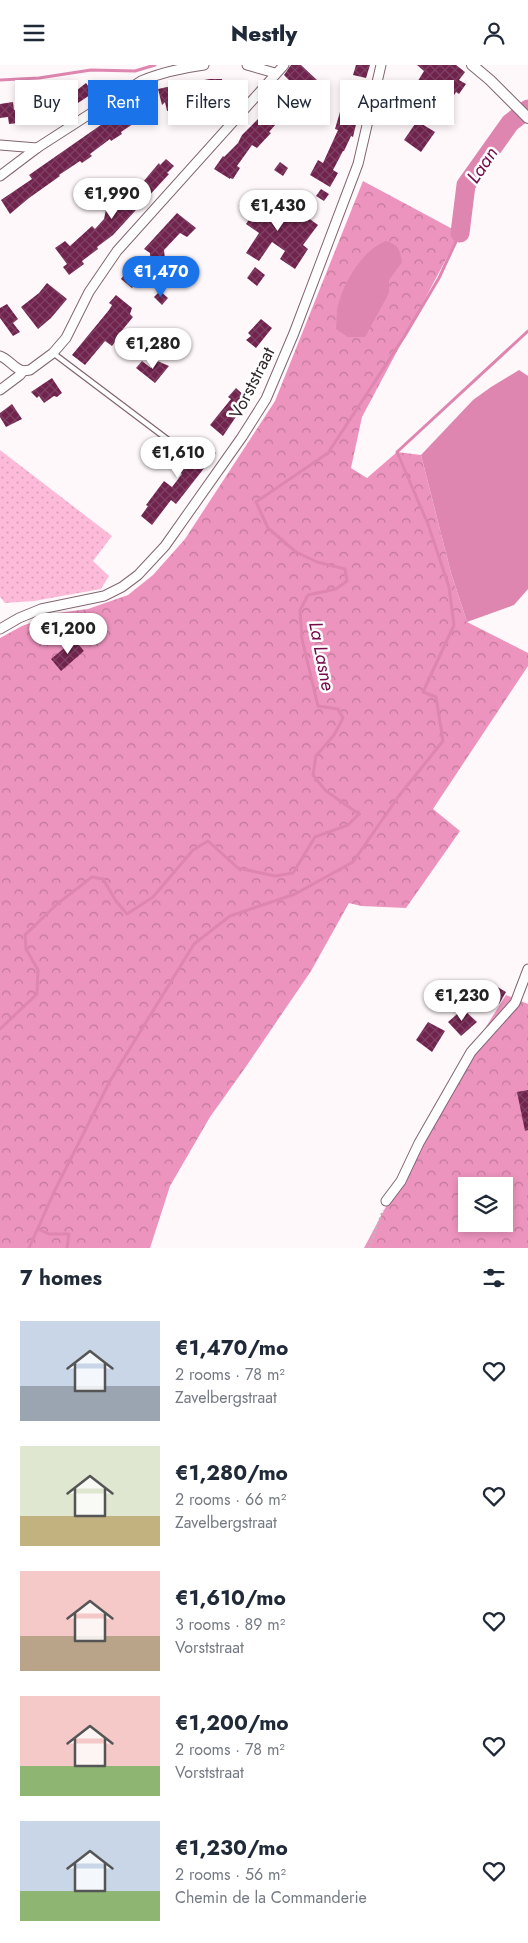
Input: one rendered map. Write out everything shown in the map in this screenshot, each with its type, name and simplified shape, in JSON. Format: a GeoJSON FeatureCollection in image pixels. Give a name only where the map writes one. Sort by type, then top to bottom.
{"type":"FeatureCollection","features":[{"type":"Feature","properties":{"kind":"street"},"geometry":{"type":"LineString","coordinates":[[0,176],[38,148],[141,81],[157,74],[180,68],[204,65]]}},
{"type":"Feature","properties":{"kind":"street"},"geometry":{"type":"LineString","coordinates":[[247,65],[275,73]]}},
{"type":"Feature","properties":{"kind":"street"},"geometry":{"type":"LineString","coordinates":[[0,356],[12,362],[19,370],[23,371],[30,370],[53,353],[66,338],[89,292],[117,251],[284,65]]}},
{"type":"Feature","properties":{"kind":"street","name":"Vorststraat"},"geometry":{"type":"LineString","coordinates":[[0,629],[19,618],[41,609],[104,596],[122,587],[138,575],[165,547],[242,437],[266,399],[290,342],[358,164],[381,65]]}},
{"type":"Feature","properties":{"kind":"street"},"geometry":{"type":"LineString","coordinates":[[472,65],[513,101],[528,118]]}},
{"type":"Feature","properties":{"kind":"street"},"geometry":{"type":"LineString","coordinates":[[0,145],[38,148]]}},
{"type":"Feature","properties":{"kind":"street"},"geometry":{"type":"LineString","coordinates":[[0,390],[23,371]]}},
{"type":"Feature","properties":{"kind":"street"},"geometry":{"type":"LineString","coordinates":[[386,1201],[401,1181],[423,1137],[471,1052],[513,1007],[520,995],[528,969]]}},
{"type":"Feature","properties":{"kind":"lane"},"geometry":{"type":"LineString","coordinates":[[53,353],[171,442],[172,445],[156,465]]}},
{"type":"Feature","properties":{"kind":"path"},"geometry":{"type":"LineString","coordinates":[[368,1248],[386,1201]]}},
{"type":"Feature","properties":{"kind":"shaded area"},"geometry":{"type":"Polygon","coordinates":[[[386,241],[398,248],[402,262],[389,280],[389,293],[365,337],[348,337],[336,329],[337,308],[342,293],[356,266],[370,251],[386,241]]]}},
{"type":"Feature","properties":{"kind":"shaded area"},"geometry":{"type":"Polygon","coordinates":[[[519,370],[528,376],[528,589],[514,605],[467,622],[451,573],[421,455],[473,400],[519,370]]]}},
{"type":"Feature","properties":{"kind":"shaded area"},"geometry":{"type":"Polygon","coordinates":[[[0,450],[112,536],[93,561],[109,576],[101,589],[34,601],[5,603],[0,597],[0,450]]]}},
{"type":"Feature","properties":{"kind":"green space"},"geometry":{"type":"Polygon","coordinates":[[[363,181],[460,233],[362,417],[351,468],[367,478],[397,452],[421,455],[451,573],[467,622],[528,653],[528,666],[433,809],[460,831],[406,908],[361,906],[349,903],[311,971],[210,1117],[170,1186],[150,1248],[0,1248],[0,638],[22,626],[57,613],[88,609],[128,595],[153,575],[185,539],[275,401],[363,181]]]}},
{"type":"Feature","properties":{"kind":"green space"},"geometry":{"type":"Polygon","coordinates":[[[506,995],[528,1004],[528,1248],[364,1248],[455,1076],[506,995]]]}},
{"type":"Feature","properties":{"kind":"building"},"geometry":{"type":"Polygon","coordinates":[[[291,65],[301,65],[317,80],[289,80],[284,75],[291,65]]]}},
{"type":"Feature","properties":{"kind":"building"},"geometry":{"type":"Polygon","coordinates":[[[356,65],[370,65],[366,78],[353,75],[356,65]]]}},
{"type":"Feature","properties":{"kind":"building"},"geometry":{"type":"Polygon","coordinates":[[[417,65],[456,65],[465,72],[459,80],[466,84],[459,94],[456,92],[454,95],[454,80],[418,80],[424,71],[417,65]]]}},
{"type":"Feature","properties":{"kind":"building"},"geometry":{"type":"Polygon","coordinates":[[[86,83],[88,86],[88,96],[78,103],[78,89],[86,83]]]}},
{"type":"Feature","properties":{"kind":"building"},"geometry":{"type":"Polygon","coordinates":[[[168,87],[168,111],[165,102],[162,105],[158,89],[168,87]]]}},
{"type":"Feature","properties":{"kind":"building"},"geometry":{"type":"Polygon","coordinates":[[[13,102],[15,123],[9,124],[8,117],[0,118],[0,104],[13,102]]]}},
{"type":"Feature","properties":{"kind":"building"},"geometry":{"type":"Polygon","coordinates":[[[340,112],[340,125],[356,125],[353,137],[351,136],[333,170],[338,173],[330,187],[310,175],[318,160],[323,163],[338,130],[335,129],[340,112]]]}},
{"type":"Feature","properties":{"kind":"building"},"geometry":{"type":"Polygon","coordinates":[[[258,119],[258,125],[275,125],[269,132],[271,133],[257,148],[252,145],[237,166],[240,168],[233,179],[230,179],[214,169],[223,156],[238,143],[242,135],[258,119]]]}},
{"type":"Feature","properties":{"kind":"building"},"geometry":{"type":"Polygon","coordinates":[[[101,125],[132,125],[121,132],[122,134],[111,141],[110,139],[90,154],[92,156],[82,163],[80,161],[59,175],[10,214],[1,200],[32,179],[29,175],[101,125]]]}},
{"type":"Feature","properties":{"kind":"building"},"geometry":{"type":"Polygon","coordinates":[[[414,125],[424,125],[435,132],[421,152],[404,140],[414,125]]]}},
{"type":"Feature","properties":{"kind":"building"},"geometry":{"type":"Polygon","coordinates":[[[166,159],[174,166],[167,173],[169,174],[113,235],[82,261],[84,264],[69,275],[63,267],[67,264],[55,248],[65,241],[70,246],[92,226],[95,229],[104,219],[107,205],[110,209],[132,184],[137,189],[159,163],[160,165],[166,159]]]}},
{"type":"Feature","properties":{"kind":"building"},"geometry":{"type":"Polygon","coordinates":[[[280,162],[288,168],[283,176],[274,170],[280,162]]]}},
{"type":"Feature","properties":{"kind":"building"},"geometry":{"type":"Polygon","coordinates":[[[321,189],[329,194],[324,201],[316,196],[321,189]]]}},
{"type":"Feature","properties":{"kind":"building"},"geometry":{"type":"Polygon","coordinates":[[[245,198],[263,210],[271,199],[304,222],[307,217],[318,225],[303,245],[308,249],[295,269],[280,259],[285,251],[272,242],[259,261],[246,253],[259,233],[246,224],[252,215],[239,206],[245,198]]]}},
{"type":"Feature","properties":{"kind":"building"},"geometry":{"type":"Polygon","coordinates":[[[177,213],[196,228],[187,237],[180,233],[164,250],[165,259],[159,261],[154,257],[150,258],[150,253],[144,249],[177,213]]]}},
{"type":"Feature","properties":{"kind":"building"},"geometry":{"type":"Polygon","coordinates":[[[132,263],[140,270],[137,273],[140,278],[132,288],[121,279],[132,263]]]}},
{"type":"Feature","properties":{"kind":"building"},"geometry":{"type":"Polygon","coordinates":[[[255,267],[265,275],[257,286],[247,278],[255,267]]]}},
{"type":"Feature","properties":{"kind":"building"},"geometry":{"type":"Polygon","coordinates":[[[47,283],[67,299],[51,318],[38,329],[21,307],[39,293],[47,283]]]}},
{"type":"Feature","properties":{"kind":"building"},"geometry":{"type":"Polygon","coordinates":[[[160,291],[168,298],[162,305],[154,297],[160,291]]]}},
{"type":"Feature","properties":{"kind":"building"},"geometry":{"type":"Polygon","coordinates":[[[116,295],[132,308],[130,314],[133,317],[112,346],[105,341],[85,365],[72,355],[109,310],[112,305],[109,303],[116,295]]]}},
{"type":"Feature","properties":{"kind":"building"},"geometry":{"type":"Polygon","coordinates":[[[7,304],[18,319],[13,323],[20,332],[13,336],[0,318],[0,308],[7,304]]]}},
{"type":"Feature","properties":{"kind":"building"},"geometry":{"type":"Polygon","coordinates":[[[261,319],[272,328],[256,348],[246,340],[251,336],[248,333],[261,319]]]}},
{"type":"Feature","properties":{"kind":"building"},"geometry":{"type":"Polygon","coordinates":[[[171,336],[183,346],[177,353],[164,344],[171,336]]]}},
{"type":"Feature","properties":{"kind":"building"},"geometry":{"type":"Polygon","coordinates":[[[155,360],[169,366],[155,383],[136,368],[142,361],[151,368],[155,360]]]}},
{"type":"Feature","properties":{"kind":"building"},"geometry":{"type":"Polygon","coordinates":[[[52,378],[62,393],[44,403],[39,396],[37,398],[31,392],[52,378]]]}},
{"type":"Feature","properties":{"kind":"building"},"geometry":{"type":"Polygon","coordinates":[[[236,388],[248,399],[223,436],[210,425],[231,399],[228,397],[236,388]]]}},
{"type":"Feature","properties":{"kind":"building"},"geometry":{"type":"Polygon","coordinates":[[[12,404],[22,419],[6,427],[0,417],[0,413],[12,404]]]}},
{"type":"Feature","properties":{"kind":"building"},"geometry":{"type":"Polygon","coordinates":[[[202,442],[216,453],[176,504],[171,500],[152,525],[141,516],[148,506],[146,505],[164,481],[172,487],[182,474],[165,461],[178,445],[192,455],[202,442]]]}},
{"type":"Feature","properties":{"kind":"building"},"geometry":{"type":"Polygon","coordinates":[[[73,638],[84,651],[61,671],[51,659],[68,645],[66,643],[73,638]]]}},
{"type":"Feature","properties":{"kind":"building"},"geometry":{"type":"Polygon","coordinates":[[[494,985],[506,992],[499,1004],[486,996],[494,985]]]}},
{"type":"Feature","properties":{"kind":"building"},"geometry":{"type":"Polygon","coordinates":[[[463,1009],[477,1022],[461,1036],[448,1022],[463,1009]]]}},
{"type":"Feature","properties":{"kind":"building"},"geometry":{"type":"Polygon","coordinates":[[[428,1022],[445,1031],[432,1052],[416,1040],[428,1022]]]}},
{"type":"Feature","properties":{"kind":"building"},"geometry":{"type":"Polygon","coordinates":[[[528,1090],[528,1130],[525,1131],[517,1092],[528,1090]]]}},
{"type":"Feature","properties":{"kind":"waterway"},"geometry":{"type":"LineString","coordinates":[[0,80],[39,78],[91,70],[135,71],[155,65]]}},
{"type":"Feature","properties":{"kind":"waterway","name":"Laan"},"geometry":{"type":"LineString","coordinates":[[460,233],[466,185],[510,123],[528,109]]}},
{"type":"Feature","properties":{"kind":"waterway","name":"La Lasne"},"geometry":{"type":"LineString","coordinates":[[0,1029],[37,994],[38,970],[26,949],[25,935],[57,904],[92,877],[103,879],[116,901],[127,914],[153,897],[193,850],[208,841],[238,868],[275,876],[293,873],[315,837],[348,825],[359,814],[326,791],[313,775],[316,756],[334,735],[343,718],[338,709],[318,706],[302,639],[300,610],[308,595],[336,589],[347,581],[345,569],[317,562],[296,552],[268,528],[256,502],[328,453],[404,337],[439,278],[460,233]]}},
{"type":"Feature","properties":{"kind":"waterway"},"geometry":{"type":"LineString","coordinates":[[29,1248],[55,1190],[110,1081],[194,944],[230,916],[295,894],[353,862],[398,797],[443,741],[436,697],[423,692],[454,625],[449,587],[428,524],[397,452],[528,331]]}},
{"type":"Feature","properties":{"kind":"waterway"},"geometry":{"type":"LineString","coordinates":[[38,1229],[49,1234],[69,1234],[67,1248]]}}]}
